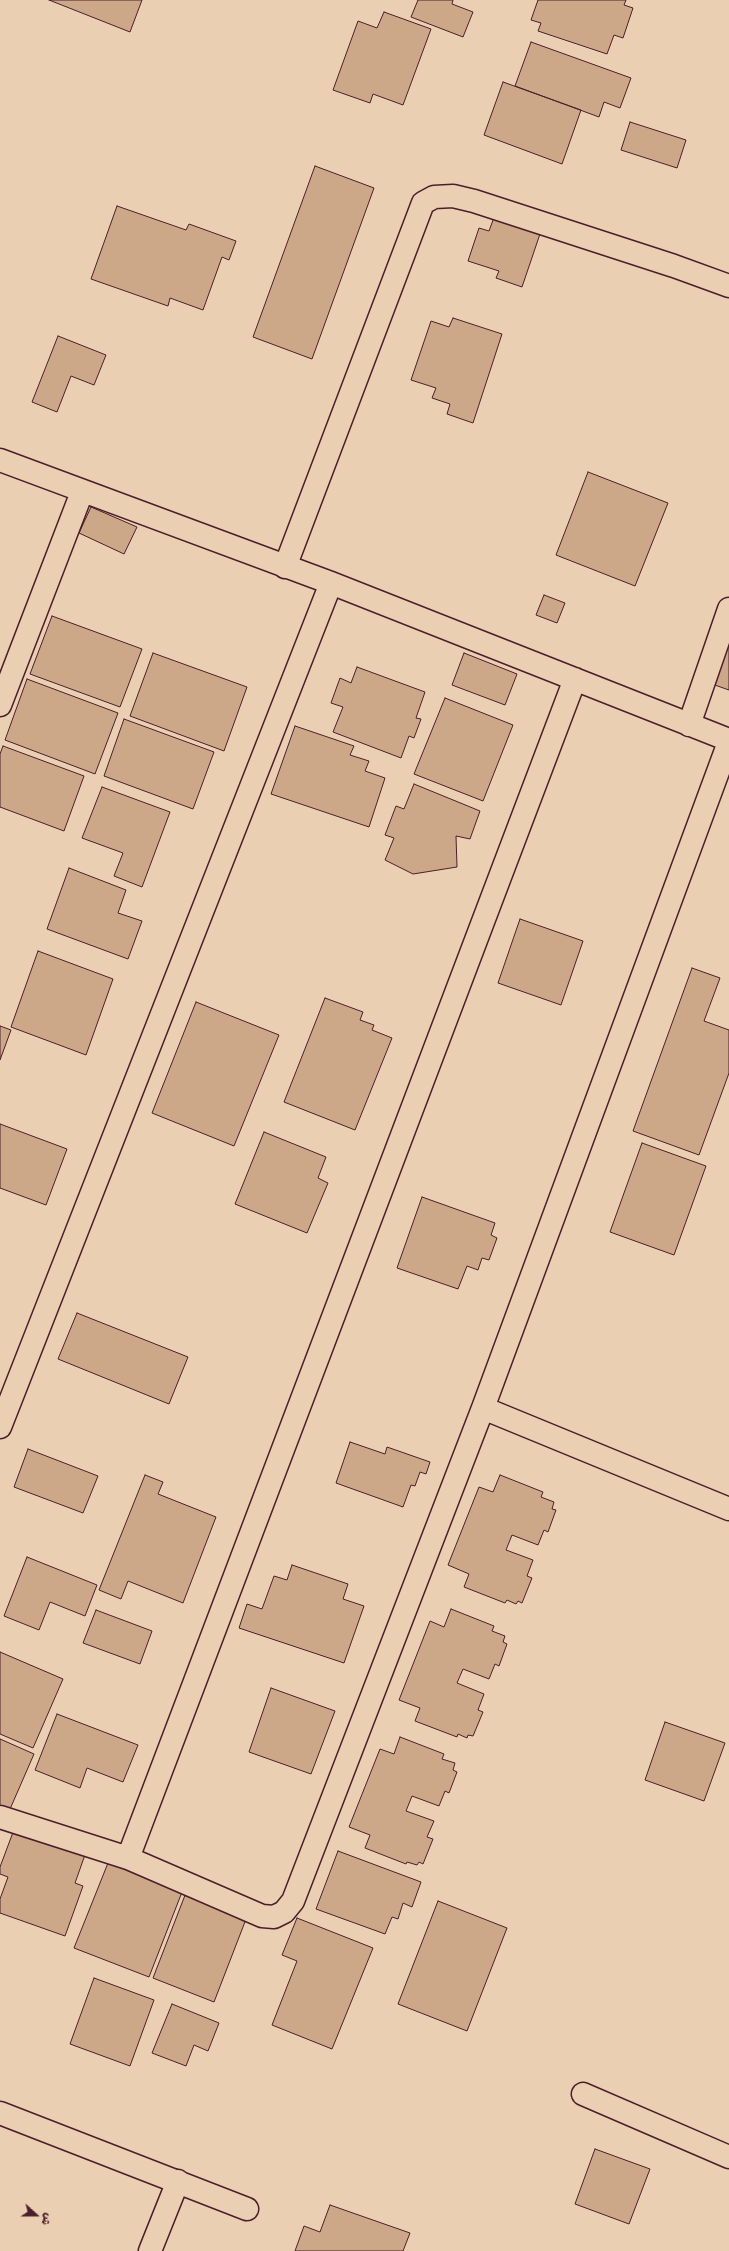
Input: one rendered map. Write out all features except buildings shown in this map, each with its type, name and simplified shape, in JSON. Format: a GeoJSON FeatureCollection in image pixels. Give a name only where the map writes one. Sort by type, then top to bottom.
{"type":"FeatureCollection","features":[{"type":"Feature","properties":{"kind":"street"},"geometry":{"type":"LineString","coordinates":[[285,567],[423,203],[434,197],[453,196],[474,201],[674,266],[729,286]]}},
{"type":"Feature","properties":{"kind":"street"},"geometry":{"type":"LineString","coordinates":[[0,460],[331,584],[729,741],[483,1408],[293,1900],[284,1912],[274,1917],[262,1916],[128,1858],[0,1818]]}},
{"type":"Feature","properties":{"kind":"street"},"geometry":{"type":"LineString","coordinates":[[0,705],[82,492]]}},
{"type":"Feature","properties":{"kind":"street"},"geometry":{"type":"LineString","coordinates":[[0,1427],[331,584]]}},
{"type":"Feature","properties":{"kind":"street"},"geometry":{"type":"LineString","coordinates":[[690,725],[729,609]]}},
{"type":"Feature","properties":{"kind":"street"},"geometry":{"type":"LineString","coordinates":[[128,1858],[575,679]]}},
{"type":"Feature","properties":{"kind":"street"},"geometry":{"type":"LineString","coordinates":[[483,1408],[729,1509]]}},
{"type":"Feature","properties":{"kind":"street"},"geometry":{"type":"LineString","coordinates":[[584,2094],[729,2157]]}},
{"type":"Feature","properties":{"kind":"street"},"geometry":{"type":"LineString","coordinates":[[0,2113],[247,2209]]}},
{"type":"Feature","properties":{"kind":"street"},"geometry":{"type":"LineString","coordinates":[[150,2251],[178,2181]]}}]}
